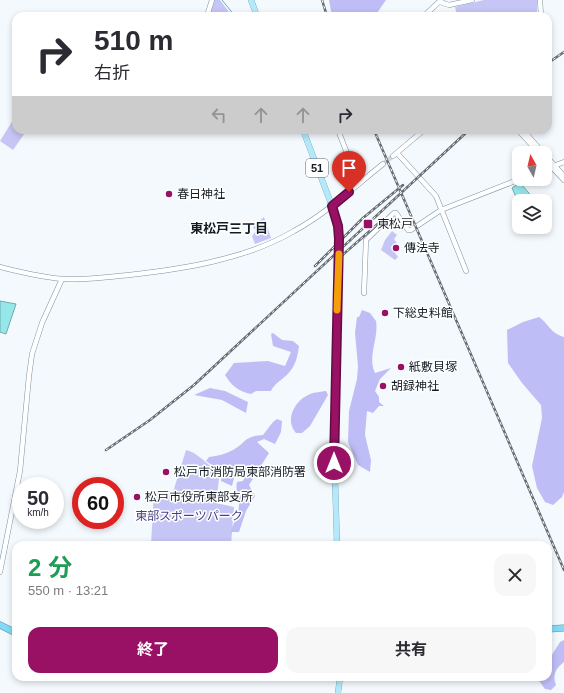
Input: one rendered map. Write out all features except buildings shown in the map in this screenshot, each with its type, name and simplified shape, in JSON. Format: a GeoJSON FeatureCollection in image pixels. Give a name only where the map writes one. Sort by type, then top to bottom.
{"type":"FeatureCollection","features":[{"type":"Feature","properties":{"kind":"highway"},"geometry":{"type":"LineString","coordinates":[[0,626],[12,631]]}},
{"type":"Feature","properties":{"kind":"highway"},"geometry":{"type":"LineString","coordinates":[[552,629],[564,628]]}},
{"type":"Feature","properties":{"kind":"main road"},"geometry":{"type":"LineString","coordinates":[[251,0],[256,12]]}},
{"type":"Feature","properties":{"kind":"main road","name":"51"},"geometry":{"type":"LineString","coordinates":[[305,134],[338,226],[339,239],[334,440],[337,541]]}},
{"type":"Feature","properties":{"kind":"main road"},"geometry":{"type":"LineString","coordinates":[[338,693],[340,681]]}},
{"type":"Feature","properties":{"kind":"street"},"geometry":{"type":"LineString","coordinates":[[208,12],[212,0]]}},
{"type":"Feature","properties":{"kind":"street"},"geometry":{"type":"LineString","coordinates":[[428,12],[440,1],[449,5],[472,0]]}},
{"type":"Feature","properties":{"kind":"street"},"geometry":{"type":"LineString","coordinates":[[540,0],[541,12]]}},
{"type":"Feature","properties":{"kind":"street"},"geometry":{"type":"LineString","coordinates":[[340,134],[359,184]]}},
{"type":"Feature","properties":{"kind":"street"},"geometry":{"type":"LineString","coordinates":[[419,134],[395,154],[432,190],[466,271]]}},
{"type":"Feature","properties":{"kind":"street"},"geometry":{"type":"LineString","coordinates":[[522,134],[533,146]]}},
{"type":"Feature","properties":{"kind":"street"},"geometry":{"type":"LineString","coordinates":[[526,134],[537,146]]}},
{"type":"Feature","properties":{"kind":"street"},"geometry":{"type":"LineString","coordinates":[[553,166],[564,162]]}},
{"type":"Feature","properties":{"kind":"street"},"geometry":{"type":"LineString","coordinates":[[0,267],[62,279],[85,280],[177,269],[244,253],[288,235],[332,206],[383,164]]}},
{"type":"Feature","properties":{"kind":"street"},"geometry":{"type":"LineString","coordinates":[[553,166],[564,176]]}},
{"type":"Feature","properties":{"kind":"street"},"geometry":{"type":"LineString","coordinates":[[553,166],[564,180]]}},
{"type":"Feature","properties":{"kind":"street"},"geometry":{"type":"LineString","coordinates":[[364,293],[366,240],[395,212],[409,230],[441,210],[512,182]]}},
{"type":"Feature","properties":{"kind":"street"},"geometry":{"type":"LineString","coordinates":[[0,572],[20,471],[32,354],[42,323],[62,279]]}},
{"type":"Feature","properties":{"kind":"green space"},"geometry":{"type":"Polygon","coordinates":[[[214,0],[220,0],[229,12],[210,12],[214,0]]]}},
{"type":"Feature","properties":{"kind":"green space"},"geometry":{"type":"Polygon","coordinates":[[[484,0],[537,0],[537,12],[456,12],[455,7],[484,0]]]}},
{"type":"Feature","properties":{"kind":"green space"},"geometry":{"type":"Polygon","coordinates":[[[12,122],[12,134],[24,134],[13,150],[0,141],[12,122]]]}},
{"type":"Feature","properties":{"kind":"green space"},"geometry":{"type":"Polygon","coordinates":[[[264,217],[271,238],[255,244],[252,236],[256,231],[253,227],[264,217]]]}},
{"type":"Feature","properties":{"kind":"green space"},"geometry":{"type":"Polygon","coordinates":[[[392,231],[397,235],[394,239],[397,243],[391,247],[398,257],[395,260],[381,250],[385,240],[392,231]]]}},
{"type":"Feature","properties":{"kind":"green space","name":"東部スポーツパーク"},"geometry":{"type":"Polygon","coordinates":[[[186,450],[195,454],[220,471],[216,503],[234,507],[231,541],[151,541],[154,491],[173,492],[186,450]]]}},
{"type":"Feature","properties":{"kind":"shaded area"},"geometry":{"type":"Polygon","coordinates":[[[329,0],[386,0],[378,12],[331,12],[329,0]]]}},
{"type":"Feature","properties":{"kind":"shaded area"},"geometry":{"type":"Polygon","coordinates":[[[515,186],[523,186],[530,194],[515,194],[512,188],[515,186]]]}},
{"type":"Feature","properties":{"kind":"shaded area"},"geometry":{"type":"Polygon","coordinates":[[[0,301],[16,304],[6,334],[0,332],[0,301]]]}},
{"type":"Feature","properties":{"kind":"shaded area"},"geometry":{"type":"Polygon","coordinates":[[[362,310],[370,313],[376,321],[376,334],[372,361],[375,373],[391,368],[380,379],[375,391],[379,397],[379,402],[384,406],[379,406],[373,413],[367,411],[365,435],[371,460],[370,472],[358,465],[348,442],[349,411],[357,379],[358,366],[355,333],[357,317],[359,317],[362,310]]]}},
{"type":"Feature","properties":{"kind":"shaded area"},"geometry":{"type":"Polygon","coordinates":[[[539,317],[553,331],[564,337],[564,492],[562,497],[553,505],[545,502],[537,488],[532,466],[542,418],[541,405],[522,383],[508,363],[507,330],[523,322],[539,317]]]}},
{"type":"Feature","properties":{"kind":"shaded area"},"geometry":{"type":"Polygon","coordinates":[[[273,333],[282,340],[293,341],[299,346],[293,368],[275,385],[271,391],[256,391],[251,394],[239,390],[225,375],[234,363],[268,361],[285,366],[291,352],[273,346],[271,334],[273,333]]]}},
{"type":"Feature","properties":{"kind":"shaded area"},"geometry":{"type":"Polygon","coordinates":[[[210,388],[225,391],[248,402],[246,413],[222,400],[194,395],[210,388]]]}},
{"type":"Feature","properties":{"kind":"shaded area"},"geometry":{"type":"Polygon","coordinates":[[[326,391],[328,395],[310,426],[302,433],[296,433],[291,422],[291,417],[296,406],[310,394],[326,391]]]}},
{"type":"Feature","properties":{"kind":"shaded area"},"geometry":{"type":"Polygon","coordinates":[[[277,419],[282,421],[281,432],[275,444],[264,439],[257,442],[269,453],[249,485],[255,496],[246,511],[239,532],[230,532],[239,508],[236,488],[237,482],[243,481],[245,477],[242,475],[238,478],[235,474],[232,486],[221,481],[222,468],[216,468],[206,461],[209,457],[221,455],[233,450],[249,438],[263,435],[277,419]]]}},
{"type":"Feature","properties":{"kind":"shaded area"},"geometry":{"type":"Polygon","coordinates":[[[564,640],[564,662],[556,672],[554,678],[556,685],[551,690],[545,689],[539,681],[552,681],[552,655],[560,642],[564,640]]]}},
{"type":"Feature","properties":{"kind":"waterway"},"geometry":{"type":"LineString","coordinates":[[222,0],[232,12]]}},
{"type":"Feature","properties":{"kind":"tunnel"},"geometry":{"type":"LineString","coordinates":[[383,164],[393,156]]}},
{"type":"Feature","properties":{"kind":"railway"},"geometry":{"type":"LineString","coordinates":[[322,0],[326,12]]}},
{"type":"Feature","properties":{"kind":"railway"},"geometry":{"type":"LineString","coordinates":[[552,60],[564,52]]}},
{"type":"Feature","properties":{"kind":"railway"},"geometry":{"type":"LineString","coordinates":[[376,134],[551,541]]}},
{"type":"Feature","properties":{"kind":"railway"},"geometry":{"type":"LineString","coordinates":[[106,450],[150,420],[194,385],[465,134]]}},
{"type":"Feature","properties":{"kind":"railway"},"geometry":{"type":"LineString","coordinates":[[315,266],[363,218],[403,185]]}},
{"type":"Feature","properties":{"kind":"railway"},"geometry":{"type":"LineString","coordinates":[[338,259],[380,222]]}},
{"type":"Feature","properties":{"kind":"railway"},"geometry":{"type":"LineString","coordinates":[[552,542],[564,570]]}},
{"type":"Feature","properties":{"kind":"slow traffic"},"geometry":{"type":"LineString","coordinates":[[337,310],[339,254]]}},
{"type":"Feature","properties":{"kind":"place","name":"春日神社"},"geometry":{"type":"Point","coordinates":[169,194]}},
{"type":"Feature","properties":{"kind":"place","name":"東松戸"},"geometry":{"type":"Point","coordinates":[368,224]}},
{"type":"Feature","properties":{"kind":"place","name":"傳法寺"},"geometry":{"type":"Point","coordinates":[396,248]}},
{"type":"Feature","properties":{"kind":"place","name":"下総史料館"},"geometry":{"type":"Point","coordinates":[385,313]}},
{"type":"Feature","properties":{"kind":"place","name":"紙敷貝塚"},"geometry":{"type":"Point","coordinates":[401,367]}},
{"type":"Feature","properties":{"kind":"place","name":"胡録神社"},"geometry":{"type":"Point","coordinates":[383,386]}},
{"type":"Feature","properties":{"kind":"place","name":"松戸市消防局東部消防署"},"geometry":{"type":"Point","coordinates":[166,472]}},
{"type":"Feature","properties":{"kind":"place","name":"松戸市役所東部支所"},"geometry":{"type":"Point","coordinates":[137,497]}},
{"type":"Feature","properties":{"kind":"district","name":"東松戸三丁目"},"geometry":{"type":"Point","coordinates":[229,228]}},
{"type":"Feature","properties":{"kind":"route"},"geometry":{"type":"LineString","coordinates":[[334,463],[339,239],[338,226],[332,206],[349,192]]}}]}
